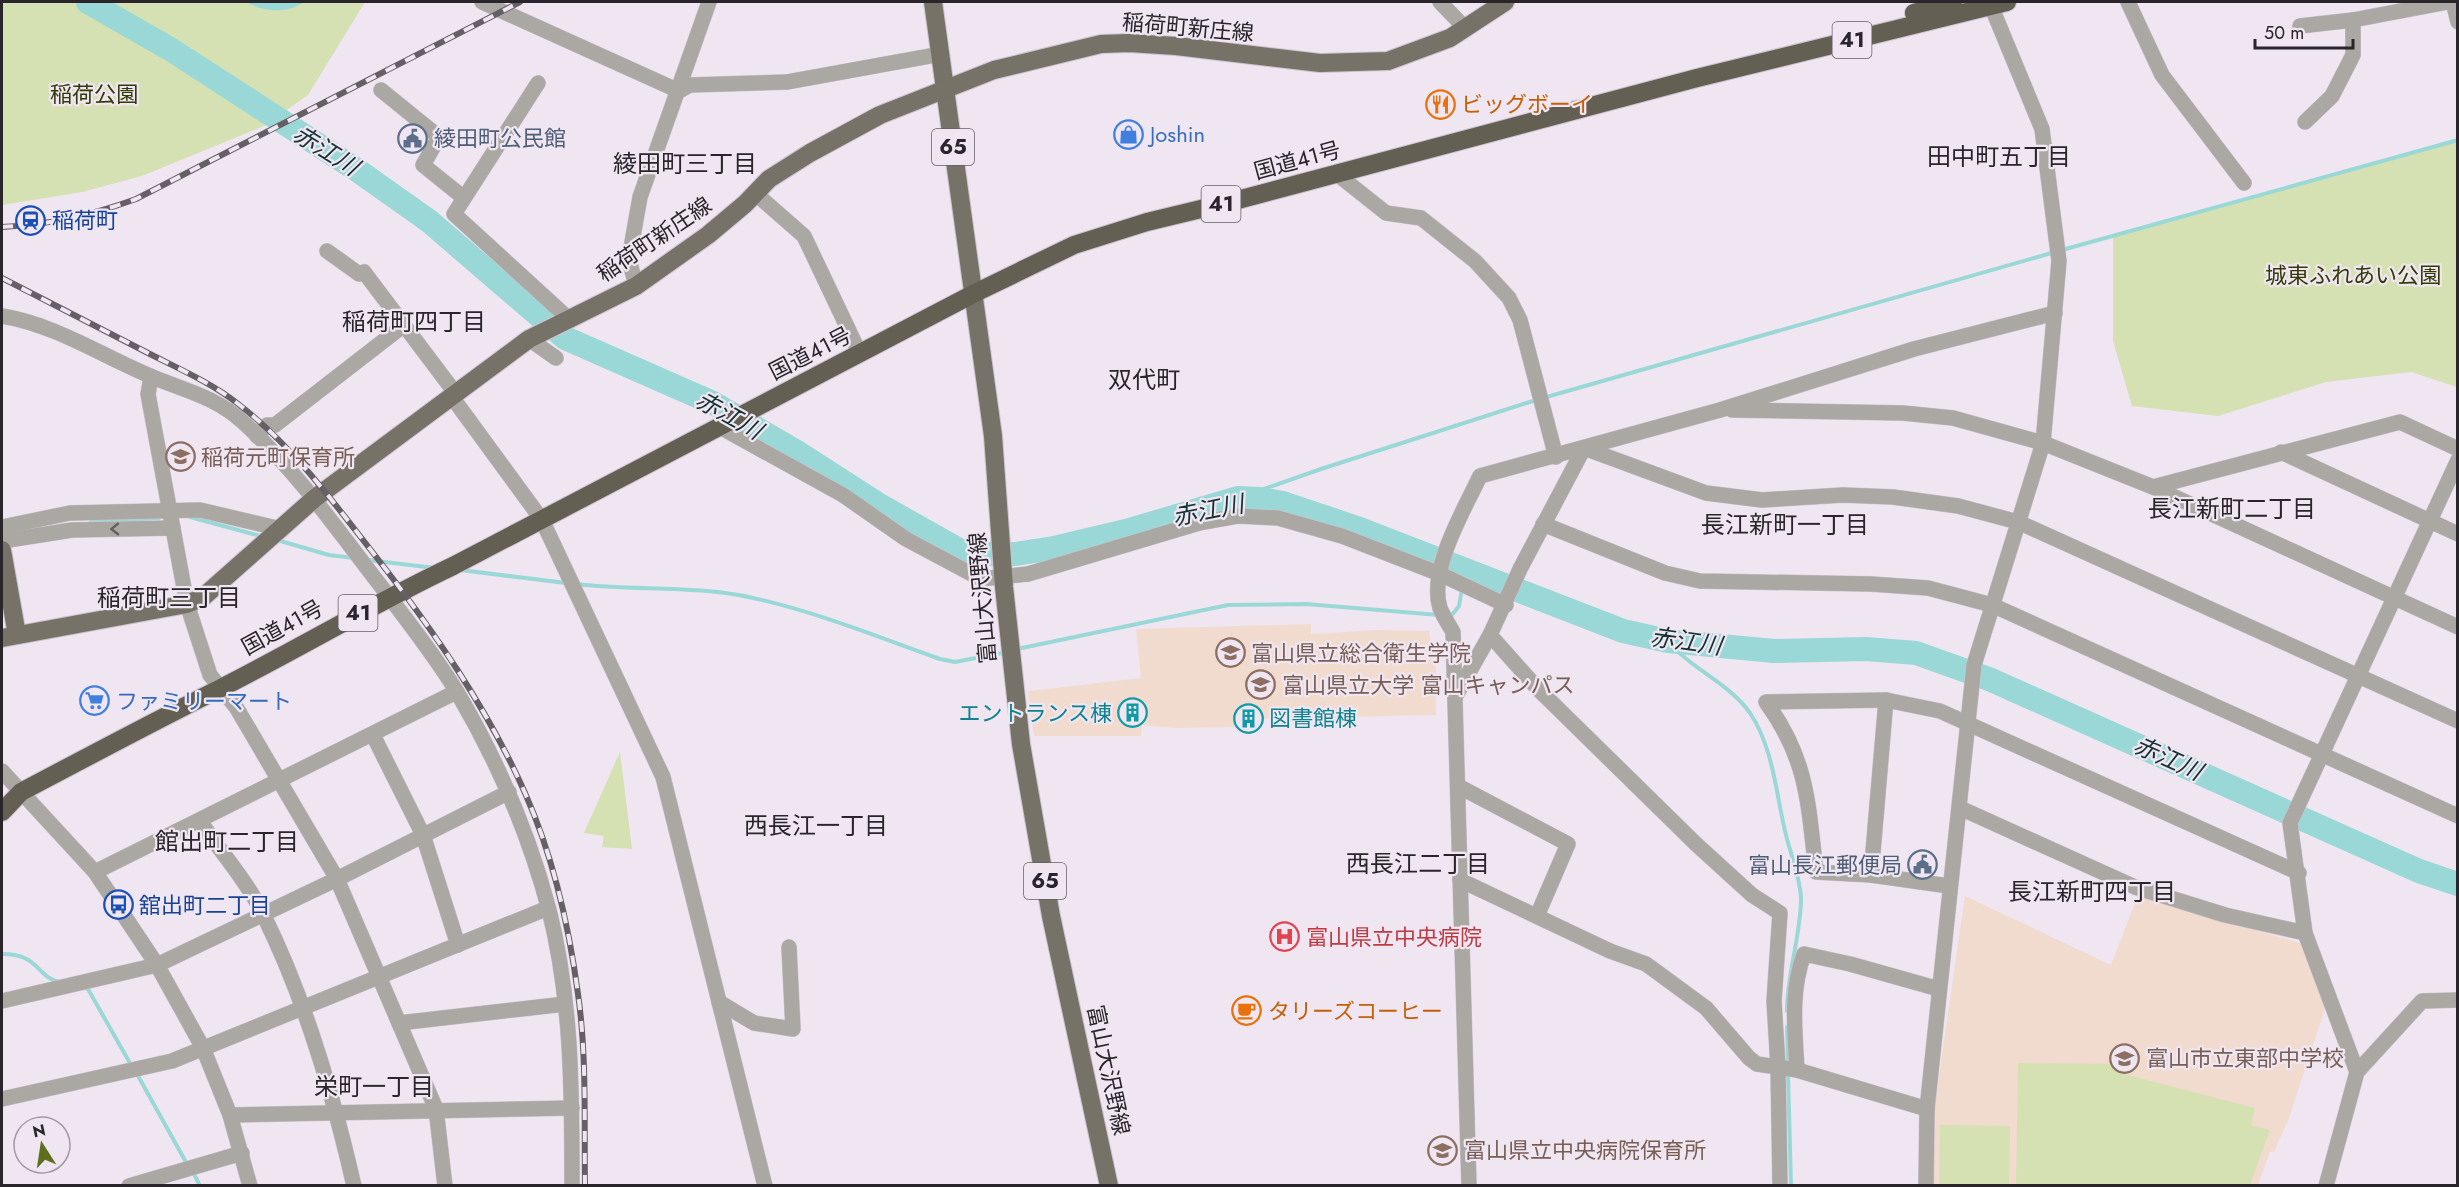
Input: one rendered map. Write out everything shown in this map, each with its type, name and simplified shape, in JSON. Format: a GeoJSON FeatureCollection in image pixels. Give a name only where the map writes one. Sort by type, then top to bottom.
{"type":"FeatureCollection","features":[{"type":"Feature","properties":{"kind":"highway","name":"国道41号"},"geometry":{"type":"LineString","coordinates":[[1697,78],[1953,2]]}},
{"type":"Feature","properties":{"kind":"highway","name":"国道41号"},"geometry":{"type":"LineString","coordinates":[[2,812],[21,792],[177,708],[219,689],[389,597],[542,520],[975,293],[1074,245],[1147,222],[1697,78],[1982,4],[2007,2]]}},
{"type":"Feature","properties":{"kind":"main road","name":"富山大沢野線"},"geometry":{"type":"LineString","coordinates":[[933,2],[993,436],[1014,697],[1031,808],[1109,1185]]}},
{"type":"Feature","properties":{"kind":"main road","name":"稲荷町新庄線"},"geometry":{"type":"LineString","coordinates":[[9,637],[187,604],[202,598],[315,498],[529,339],[636,286],[708,235],[770,179],[810,153],[880,116],[994,69],[1101,44],[1176,46],[1320,63],[1388,61],[1450,38],[1505,2]]}},
{"type":"Feature","properties":{"kind":"main road"},"geometry":{"type":"LineString","coordinates":[[2,550],[9,637]]}},
{"type":"Feature","properties":{"kind":"street"},"geometry":{"type":"LineString","coordinates":[[482,2],[679,91]]}},
{"type":"Feature","properties":{"kind":"street"},"geometry":{"type":"LineString","coordinates":[[636,286],[629,259],[640,197],[709,2]]}},
{"type":"Feature","properties":{"kind":"street"},"geometry":{"type":"LineString","coordinates":[[1440,2],[1465,28]]}},
{"type":"Feature","properties":{"kind":"street"},"geometry":{"type":"LineString","coordinates":[[2128,2],[2162,75],[2244,183]]}},
{"type":"Feature","properties":{"kind":"street"},"geometry":{"type":"LineString","coordinates":[[2300,26],[2353,20],[2448,2]]}},
{"type":"Feature","properties":{"kind":"street"},"geometry":{"type":"LineString","coordinates":[[2453,2],[2457,22]]}},
{"type":"Feature","properties":{"kind":"street"},"geometry":{"type":"LineString","coordinates":[[1926,1185],[1927,1109],[1974,665],[2043,443],[2059,261],[2042,129],[1995,16],[1982,4]]}},
{"type":"Feature","properties":{"kind":"street"},"geometry":{"type":"LineString","coordinates":[[2305,122],[2332,96],[2353,54],[2353,20]]}},
{"type":"Feature","properties":{"kind":"street"},"geometry":{"type":"LineString","coordinates":[[679,91],[690,85],[787,82],[940,54]]}},
{"type":"Feature","properties":{"kind":"street"},"geometry":{"type":"LineString","coordinates":[[538,82],[454,214],[570,320]]}},
{"type":"Feature","properties":{"kind":"street"},"geometry":{"type":"LineString","coordinates":[[381,90],[439,137],[423,165],[464,198]]}},
{"type":"Feature","properties":{"kind":"street"},"geometry":{"type":"LineString","coordinates":[[1337,174],[1386,213],[1421,218],[1475,261],[1509,298],[1520,320],[1556,457]]}},
{"type":"Feature","properties":{"kind":"street"},"geometry":{"type":"LineString","coordinates":[[756,194],[804,236],[860,354]]}},
{"type":"Feature","properties":{"kind":"street"},"geometry":{"type":"LineString","coordinates":[[327,251],[359,274],[364,272],[542,520],[663,777],[765,1185]]}},
{"type":"Feature","properties":{"kind":"street"},"geometry":{"type":"LineString","coordinates":[[1469,1185],[1453,632],[1440,608],[1437,588],[1453,533],[1480,476],[1556,457],[1720,410],[1914,349],[2055,313]]}},
{"type":"Feature","properties":{"kind":"street"},"geometry":{"type":"LineString","coordinates":[[2,316],[33,323],[151,377],[216,401],[256,436],[315,498],[456,692],[509,792],[522,825],[557,944],[565,1004],[572,1108],[572,1185]]}},
{"type":"Feature","properties":{"kind":"street"},"geometry":{"type":"LineString","coordinates":[[256,436],[267,425],[275,424],[404,325]]}},
{"type":"Feature","properties":{"kind":"street"},"geometry":{"type":"LineString","coordinates":[[529,339],[556,358]]}},
{"type":"Feature","properties":{"kind":"street"},"geometry":{"type":"LineString","coordinates":[[151,377],[148,394],[187,604],[210,675],[219,689],[236,707],[337,879],[436,1109],[445,1185]]}},
{"type":"Feature","properties":{"kind":"street"},"geometry":{"type":"LineString","coordinates":[[1720,410],[1903,412],[1953,418],[2043,443],[2152,487],[2457,627]]}},
{"type":"Feature","properties":{"kind":"street"},"geometry":{"type":"LineString","coordinates":[[2152,487],[2400,422],[2457,449]]}},
{"type":"Feature","properties":{"kind":"street"},"geometry":{"type":"LineString","coordinates":[[721,426],[843,495],[916,544],[981,579],[1028,574],[1199,523],[1238,516],[1278,518],[1317,528],[1440,574],[1506,605]]}},
{"type":"Feature","properties":{"kind":"street"},"geometry":{"type":"LineString","coordinates":[[1584,448],[1706,493],[1762,500],[1843,495],[1893,496],[1958,506],[2019,522],[2358,674],[2457,721]]}},
{"type":"Feature","properties":{"kind":"street"},"geometry":{"type":"LineString","coordinates":[[1455,697],[1506,605],[1520,569],[1584,448]]}},
{"type":"Feature","properties":{"kind":"street"},"geometry":{"type":"LineString","coordinates":[[2281,452],[2457,534]]}},
{"type":"Feature","properties":{"kind":"street"},"geometry":{"type":"LineString","coordinates":[[2357,1072],[2305,933],[2299,873],[2290,823],[2457,460]]}},
{"type":"Feature","properties":{"kind":"street"},"geometry":{"type":"LineString","coordinates":[[2,527],[70,513],[200,510],[281,529]]}},
{"type":"Feature","properties":{"kind":"street"},"geometry":{"type":"LineString","coordinates":[[1543,524],[1665,573],[1700,581],[1871,584],[1928,588],[1992,605],[2457,816]]}},
{"type":"Feature","properties":{"kind":"street"},"geometry":{"type":"LineString","coordinates":[[2,541],[72,530],[173,528]]}},
{"type":"Feature","properties":{"kind":"street"},"geometry":{"type":"LineString","coordinates":[[1490,635],[1539,690],[1696,844],[1752,895],[1780,914],[1774,1001],[1778,1067],[1780,1185]]}},
{"type":"Feature","properties":{"kind":"street"},"geometry":{"type":"LineString","coordinates":[[95,872],[456,692]]}},
{"type":"Feature","properties":{"kind":"street"},"geometry":{"type":"LineString","coordinates":[[1871,875],[1886,700]]}},
{"type":"Feature","properties":{"kind":"street"},"geometry":{"type":"LineString","coordinates":[[1949,886],[1871,875],[1816,872],[1807,795],[1798,757],[1785,729],[1766,702],[1886,700],[1940,711],[2299,873]]}},
{"type":"Feature","properties":{"kind":"street"},"geometry":{"type":"LineString","coordinates":[[373,735],[423,835],[458,945]]}},
{"type":"Feature","properties":{"kind":"street"},"geometry":{"type":"LineString","coordinates":[[2,771],[95,872],[157,965],[203,1048],[230,1115],[250,1185]]}},
{"type":"Feature","properties":{"kind":"street"},"geometry":{"type":"LineString","coordinates":[[1458,786],[1568,844],[1537,916]]}},
{"type":"Feature","properties":{"kind":"street"},"geometry":{"type":"LineString","coordinates":[[2,1000],[157,965],[264,915],[509,792]]}},
{"type":"Feature","properties":{"kind":"street"},"geometry":{"type":"LineString","coordinates":[[1960,808],[2134,887],[2225,915],[2305,933]]}},
{"type":"Feature","properties":{"kind":"street"},"geometry":{"type":"LineString","coordinates":[[200,821],[264,915],[302,1008],[337,1113],[354,1185]]}},
{"type":"Feature","properties":{"kind":"street"},"geometry":{"type":"LineString","coordinates":[[1460,880],[1610,951],[1646,964],[1707,1008],[1749,1058],[1757,1064],[1797,1070],[1927,1109]]}},
{"type":"Feature","properties":{"kind":"street"},"geometry":{"type":"LineString","coordinates":[[2,1100],[172,1061],[234,1038],[548,908]]}},
{"type":"Feature","properties":{"kind":"street"},"geometry":{"type":"LineString","coordinates":[[719,1002],[754,1023],[793,1029],[789,947]]}},
{"type":"Feature","properties":{"kind":"street"},"geometry":{"type":"LineString","coordinates":[[1797,1070],[1794,1001],[1797,973],[1804,954],[1939,989]]}},
{"type":"Feature","properties":{"kind":"street"},"geometry":{"type":"LineString","coordinates":[[2326,1185],[2357,1072],[2422,1000],[2457,1000]]}},
{"type":"Feature","properties":{"kind":"street"},"geometry":{"type":"LineString","coordinates":[[399,1023],[565,1004]]}},
{"type":"Feature","properties":{"kind":"street"},"geometry":{"type":"LineString","coordinates":[[230,1115],[572,1108]]}},
{"type":"Feature","properties":{"kind":"street"},"geometry":{"type":"LineString","coordinates":[[129,1185],[242,1153]]}},
{"type":"Feature","properties":{"kind":"shaded area"},"geometry":{"type":"Polygon","coordinates":[[[246,2],[304,2],[283,10],[268,10],[246,2]]]}},
{"type":"Feature","properties":{"kind":"shaded area","name":"富山県立大学 富山キャンパス"},"geometry":{"type":"Polygon","coordinates":[[[1311,624],[1311,634],[1375,630],[1429,631],[1436,670],[1436,715],[1239,719],[1240,727],[1174,728],[1142,725],[1141,736],[1034,736],[1028,691],[1141,678],[1136,629],[1311,624]]]}},
{"type":"Feature","properties":{"kind":"shaded area","name":"富山市立東部中学校"},"geometry":{"type":"Polygon","coordinates":[[[2138,895],[2307,945],[2326,1006],[2289,1118],[2274,1152],[2270,1152],[2258,1185],[1933,1186],[1934,1110],[1965,896],[2111,965],[2138,895]]]}},
{"type":"Feature","properties":{"kind":"green space","name":"稲荷公園"},"geometry":{"type":"Polygon","coordinates":[[[2,2],[365,2],[308,95],[264,126],[142,176],[82,192],[2,205],[2,2]]]}},
{"type":"Feature","properties":{"kind":"green space","name":"城東ふれあい公園"},"geometry":{"type":"Polygon","coordinates":[[[2457,140],[2457,387],[2411,372],[2326,382],[2218,416],[2132,406],[2113,341],[2113,235],[2457,140]]]}},
{"type":"Feature","properties":{"kind":"green space"},"geometry":{"type":"Polygon","coordinates":[[[620,752],[632,849],[602,847],[604,836],[584,833],[620,752]]]}},
{"type":"Feature","properties":{"kind":"green space"},"geometry":{"type":"Polygon","coordinates":[[[2018,1063],[2121,1064],[2124,1074],[2255,1108],[2251,1125],[2270,1130],[2250,1185],[2016,1185],[2018,1063]]]}},
{"type":"Feature","properties":{"kind":"green space"},"geometry":{"type":"Polygon","coordinates":[[[1940,1125],[2010,1126],[2009,1185],[1939,1185],[1940,1125]]]}},
{"type":"Feature","properties":{"kind":"waterway","name":"赤江川"},"geometry":{"type":"LineString","coordinates":[[88,2],[170,49],[357,170],[429,221],[565,338],[713,403],[797,452],[881,506],[966,554],[1016,554],[1054,548],[1126,531],[1238,498],[1283,503],[1357,528],[1623,631],[1668,641],[1774,651],[1866,649],[1916,653],[1989,679],[2419,871],[2458,884]]}},
{"type":"Feature","properties":{"kind":"waterway"},"geometry":{"type":"LineString","coordinates":[[2062,250],[2458,140]]}},
{"type":"Feature","properties":{"kind":"waterway"},"geometry":{"type":"LineString","coordinates":[[1543,398],[2055,252]]}},
{"type":"Feature","properties":{"kind":"waterway"},"geometry":{"type":"LineString","coordinates":[[1238,498],[1536,400]]}},
{"type":"Feature","properties":{"kind":"waterway"},"geometry":{"type":"LineString","coordinates":[[190,517],[264,537]]}},
{"type":"Feature","properties":{"kind":"waterway"},"geometry":{"type":"LineString","coordinates":[[91,522],[159,518]]}},
{"type":"Feature","properties":{"kind":"waterway"},"geometry":{"type":"LineString","coordinates":[[277,540],[329,555],[354,558]]}},
{"type":"Feature","properties":{"kind":"waterway"},"geometry":{"type":"LineString","coordinates":[[368,560],[435,568]]}},
{"type":"Feature","properties":{"kind":"waterway"},"geometry":{"type":"LineString","coordinates":[[460,570],[566,583]]}},
{"type":"Feature","properties":{"kind":"waterway"},"geometry":{"type":"LineString","coordinates":[[1464,582],[1467,572]]}},
{"type":"Feature","properties":{"kind":"waterway"},"geometry":{"type":"LineString","coordinates":[[576,584],[710,591],[753,598],[824,618],[940,659],[955,662],[1007,652]]}},
{"type":"Feature","properties":{"kind":"waterway"},"geometry":{"type":"LineString","coordinates":[[1447,615],[1451,616],[1459,606],[1462,589]]}},
{"type":"Feature","properties":{"kind":"waterway"},"geometry":{"type":"LineString","coordinates":[[1017,649],[1228,605],[1306,604],[1439,615]]}},
{"type":"Feature","properties":{"kind":"waterway"},"geometry":{"type":"LineString","coordinates":[[1668,641],[1677,651],[1741,702],[1758,727],[1769,757],[1801,898],[1787,1011]]}},
{"type":"Feature","properties":{"kind":"waterway"},"geometry":{"type":"LineString","coordinates":[[2,954],[24,958],[45,975],[59,982]]}},
{"type":"Feature","properties":{"kind":"waterway"},"geometry":{"type":"LineString","coordinates":[[84,988],[88,989],[131,1065]]}},
{"type":"Feature","properties":{"kind":"waterway"},"geometry":{"type":"LineString","coordinates":[[1787,1027],[1788,1065]]}},
{"type":"Feature","properties":{"kind":"waterway"},"geometry":{"type":"LineString","coordinates":[[1788,1072],[1791,1186]]}},
{"type":"Feature","properties":{"kind":"waterway"},"geometry":{"type":"LineString","coordinates":[[137,1074],[187,1164]]}},
{"type":"Feature","properties":{"kind":"waterway"},"geometry":{"type":"LineString","coordinates":[[192,1170],[200,1186]]}},
{"type":"Feature","properties":{"kind":"railway"},"geometry":{"type":"LineString","coordinates":[[2,227],[70,218],[136,199],[520,2]]}},
{"type":"Feature","properties":{"kind":"railway"},"geometry":{"type":"LineString","coordinates":[[2,278],[205,382],[227,395],[257,420],[295,456],[329,496],[398,585],[458,671],[494,731],[525,793],[544,841],[559,892],[570,943],[581,1018],[584,1066],[585,1186]]}},
{"type":"Feature","properties":{"kind":"place","name":"ビッグボーイ"},"geometry":{"type":"Point","coordinates":[1440,104]}},
{"type":"Feature","properties":{"kind":"place","name":"Joshin"},"geometry":{"type":"Point","coordinates":[1129,134]}},
{"type":"Feature","properties":{"kind":"place","name":"綾田町公民館"},"geometry":{"type":"Point","coordinates":[413,138]}},
{"type":"Feature","properties":{"kind":"place","name":"稲荷町"},"geometry":{"type":"Point","coordinates":[31,220]}},
{"type":"Feature","properties":{"kind":"place","name":"稲荷元町保育所"},"geometry":{"type":"Point","coordinates":[180,457]}},
{"type":"Feature","properties":{"kind":"place","name":"富山県立総合衛生学院"},"geometry":{"type":"Point","coordinates":[1230,653]}},
{"type":"Feature","properties":{"kind":"place","name":"富山県立大学 富山キャンパス"},"geometry":{"type":"Point","coordinates":[1261,685]}},
{"type":"Feature","properties":{"kind":"place","name":"ファミリーマート"},"geometry":{"type":"Point","coordinates":[95,701]}},
{"type":"Feature","properties":{"kind":"place","name":"エントランス棟"},"geometry":{"type":"Point","coordinates":[1133,713]}},
{"type":"Feature","properties":{"kind":"place","name":"図書館棟"},"geometry":{"type":"Point","coordinates":[1248,718]}},
{"type":"Feature","properties":{"kind":"place","name":"富山長江郵便局"},"geometry":{"type":"Point","coordinates":[1923,865]}},
{"type":"Feature","properties":{"kind":"place","name":"舘出町二丁目"},"geometry":{"type":"Point","coordinates":[118,905]}},
{"type":"Feature","properties":{"kind":"place","name":"富山県立中央病院"},"geometry":{"type":"Point","coordinates":[1285,937]}},
{"type":"Feature","properties":{"kind":"place","name":"タリーズコーヒー"},"geometry":{"type":"Point","coordinates":[1247,1011]}},
{"type":"Feature","properties":{"kind":"place","name":"富山市立東部中学校"},"geometry":{"type":"Point","coordinates":[2125,1058]}},
{"type":"Feature","properties":{"kind":"place","name":"富山県立中央病院保育所"},"geometry":{"type":"Point","coordinates":[1443,1150]}},
{"type":"Feature","properties":{"kind":"district","name":"田中町五丁目"},"geometry":{"type":"Point","coordinates":[1999,156]}},
{"type":"Feature","properties":{"kind":"district","name":"綾田町三丁目"},"geometry":{"type":"Point","coordinates":[685,163]}},
{"type":"Feature","properties":{"kind":"district","name":"稲荷町四丁目"},"geometry":{"type":"Point","coordinates":[414,321]}},
{"type":"Feature","properties":{"kind":"district","name":"双代町"},"geometry":{"type":"Point","coordinates":[1144,379]}},
{"type":"Feature","properties":{"kind":"district","name":"長江新町二丁目"},"geometry":{"type":"Point","coordinates":[2232,508]}},
{"type":"Feature","properties":{"kind":"district","name":"長江新町一丁目"},"geometry":{"type":"Point","coordinates":[1785,524]}},
{"type":"Feature","properties":{"kind":"district","name":"稲荷町三丁目"},"geometry":{"type":"Point","coordinates":[169,597]}},
{"type":"Feature","properties":{"kind":"district","name":"西長江一丁目"},"geometry":{"type":"Point","coordinates":[816,825]}},
{"type":"Feature","properties":{"kind":"district","name":"館出町二丁目"},"geometry":{"type":"Point","coordinates":[227,841]}},
{"type":"Feature","properties":{"kind":"district","name":"西長江二丁目"},"geometry":{"type":"Point","coordinates":[1418,863]}},
{"type":"Feature","properties":{"kind":"district","name":"長江新町四丁目"},"geometry":{"type":"Point","coordinates":[2092,891]}},
{"type":"Feature","properties":{"kind":"district","name":"栄町一丁目"},"geometry":{"type":"Point","coordinates":[374,1086]}}]}
